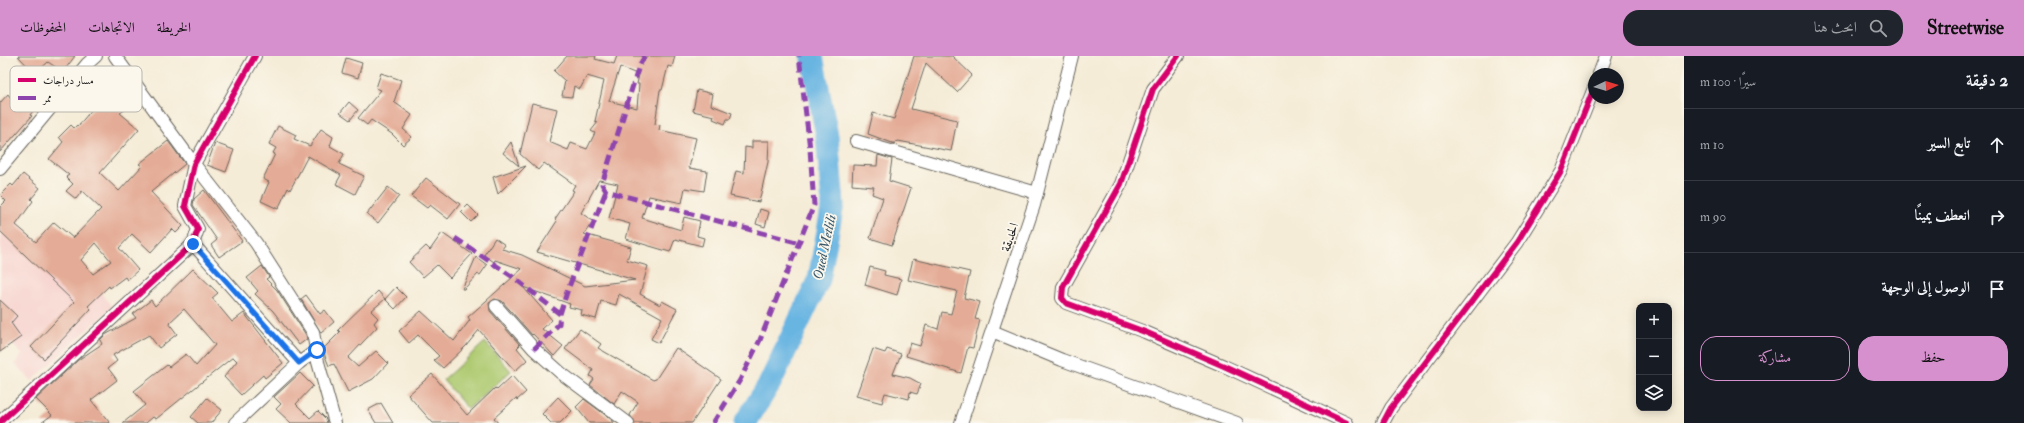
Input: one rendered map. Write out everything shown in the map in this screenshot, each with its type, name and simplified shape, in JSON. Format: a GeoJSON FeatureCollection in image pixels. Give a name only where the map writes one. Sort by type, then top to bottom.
{"type":"FeatureCollection","features":[{"type":"Feature","properties":{"kind":"street"},"geometry":{"type":"LineString","coordinates":[[85,66],[96,56]]}},
{"type":"Feature","properties":{"kind":"street"},"geometry":{"type":"LineString","coordinates":[[115,56],[122,66]]}},
{"type":"Feature","properties":{"kind":"street"},"geometry":{"type":"LineString","coordinates":[[0,422],[193,244],[198,229],[184,206],[194,164],[255,56]]}},
{"type":"Feature","properties":{"kind":"street","name":"الحديقة"},"geometry":{"type":"LineString","coordinates":[[961,423],[1037,193],[1072,56]]}},
{"type":"Feature","properties":{"kind":"street"},"geometry":{"type":"LineString","coordinates":[[1178,56],[1153,89],[1121,184],[1063,287],[1062,298],[1066,303],[1145,332],[1224,366],[1347,423]]}},
{"type":"Feature","properties":{"kind":"street"},"geometry":{"type":"LineString","coordinates":[[1601,68],[1606,56]]}},
{"type":"Feature","properties":{"kind":"street"},"geometry":{"type":"LineString","coordinates":[[142,93],[194,164],[256,243],[313,332],[318,362],[335,423]]}},
{"type":"Feature","properties":{"kind":"street"},"geometry":{"type":"LineString","coordinates":[[1383,423],[1391,408],[1521,236],[1561,171],[1588,103]]}},
{"type":"Feature","properties":{"kind":"street"},"geometry":{"type":"LineString","coordinates":[[0,169],[47,112]]}},
{"type":"Feature","properties":{"kind":"street"},"geometry":{"type":"LineString","coordinates":[[856,141],[1037,193]]}},
{"type":"Feature","properties":{"kind":"street"},"geometry":{"type":"LineString","coordinates":[[193,244],[299,363]]}},
{"type":"Feature","properties":{"kind":"street"},"geometry":{"type":"LineString","coordinates":[[496,306],[534,349],[561,373],[628,423]]}},
{"type":"Feature","properties":{"kind":"street"},"geometry":{"type":"LineString","coordinates":[[992,330],[1062,360],[1237,423]]}},
{"type":"Feature","properties":{"kind":"street"},"geometry":{"type":"LineString","coordinates":[[236,423],[299,363],[317,350]]}},
{"type":"Feature","properties":{"kind":"shaded area"},"geometry":{"type":"Polygon","coordinates":[[[1,206],[83,289],[92,279],[112,307],[32,381],[15,364],[22,354],[0,332],[1,206]]]}},
{"type":"Feature","properties":{"kind":"green space"},"geometry":{"type":"Polygon","coordinates":[[[485,342],[511,371],[468,409],[443,380],[485,342]]]}},
{"type":"Feature","properties":{"kind":"building"},"geometry":{"type":"Polygon","coordinates":[[[18,56],[75,56],[68,66],[54,66],[48,62],[44,66],[27,66],[18,56]]]}},
{"type":"Feature","properties":{"kind":"building"},"geometry":{"type":"Polygon","coordinates":[[[567,56],[596,56],[595,59],[614,64],[617,56],[675,56],[672,67],[668,66],[662,90],[660,90],[655,124],[660,125],[659,130],[696,138],[689,168],[707,171],[704,191],[685,188],[682,203],[649,196],[642,218],[681,230],[684,217],[700,221],[697,236],[704,238],[702,246],[675,239],[670,252],[626,239],[630,224],[609,218],[618,184],[599,180],[581,213],[593,221],[584,234],[631,247],[627,260],[648,266],[640,294],[660,305],[662,301],[677,309],[659,343],[651,339],[662,318],[619,294],[616,305],[601,301],[596,319],[581,315],[582,310],[569,307],[570,304],[523,287],[552,320],[542,329],[563,346],[554,356],[533,334],[532,335],[502,301],[495,299],[489,303],[490,311],[520,345],[517,348],[527,360],[515,371],[479,330],[466,346],[443,368],[434,360],[439,356],[418,335],[409,343],[399,331],[421,311],[454,341],[470,320],[468,317],[522,269],[495,260],[494,262],[484,255],[495,238],[505,245],[502,249],[522,255],[585,286],[635,280],[537,252],[557,221],[555,219],[574,191],[572,190],[575,185],[544,163],[538,170],[520,154],[532,103],[557,109],[549,142],[568,150],[571,143],[587,149],[595,133],[591,131],[598,122],[595,121],[604,81],[587,76],[580,89],[574,86],[572,97],[562,96],[565,81],[554,71],[567,56]],[[620,67],[609,101],[637,108],[639,84],[637,84],[639,75],[620,67]]]}},
{"type":"Feature","properties":{"kind":"building"},"geometry":{"type":"Polygon","coordinates":[[[914,56],[952,56],[972,75],[957,92],[926,63],[911,109],[957,120],[951,151],[898,141],[895,142],[895,144],[868,134],[873,113],[894,119],[914,56]]]}},
{"type":"Feature","properties":{"kind":"building"},"geometry":{"type":"Polygon","coordinates":[[[346,58],[362,63],[358,78],[342,73],[346,58]]]}},
{"type":"Feature","properties":{"kind":"building"},"geometry":{"type":"Polygon","coordinates":[[[381,73],[401,80],[394,102],[412,115],[403,129],[412,137],[403,145],[392,134],[371,120],[367,125],[358,118],[381,90],[376,88],[381,73]]]}},
{"type":"Feature","properties":{"kind":"building"},"geometry":{"type":"Polygon","coordinates":[[[697,90],[713,94],[711,105],[732,113],[730,119],[727,119],[725,124],[713,119],[714,116],[693,111],[697,90]]]}},
{"type":"Feature","properties":{"kind":"building"},"geometry":{"type":"Polygon","coordinates":[[[8,94],[10,97],[10,112],[32,112],[30,115],[32,116],[0,152],[0,103],[8,94]]]}},
{"type":"Feature","properties":{"kind":"building"},"geometry":{"type":"Polygon","coordinates":[[[349,102],[358,110],[350,120],[340,113],[349,102]]]}},
{"type":"Feature","properties":{"kind":"building"},"geometry":{"type":"Polygon","coordinates":[[[90,112],[122,112],[120,113],[139,129],[100,173],[119,191],[142,166],[139,164],[168,141],[185,164],[151,192],[183,226],[176,233],[172,229],[151,252],[132,234],[119,248],[138,270],[127,280],[125,277],[110,288],[109,286],[88,306],[91,309],[44,359],[31,347],[74,302],[0,231],[0,207],[6,201],[0,195],[11,184],[13,186],[23,174],[40,188],[31,199],[33,201],[16,225],[36,242],[54,222],[73,238],[101,209],[82,191],[76,199],[66,191],[73,184],[66,177],[69,175],[49,159],[63,142],[59,137],[71,125],[74,128],[77,125],[78,126],[90,112]],[[96,243],[81,260],[93,274],[111,261],[96,243]]]}},
{"type":"Feature","properties":{"kind":"building"},"geometry":{"type":"Polygon","coordinates":[[[278,126],[296,135],[294,139],[310,146],[321,129],[333,137],[330,146],[344,154],[339,164],[364,176],[355,194],[336,184],[341,175],[308,156],[290,190],[288,188],[278,209],[261,201],[269,182],[263,179],[275,154],[273,153],[276,148],[269,144],[278,126]]]}},
{"type":"Feature","properties":{"kind":"building"},"geometry":{"type":"Polygon","coordinates":[[[752,141],[769,141],[768,162],[759,202],[730,196],[736,171],[744,173],[745,147],[752,148],[752,141]]]}},
{"type":"Feature","properties":{"kind":"building"},"geometry":{"type":"Polygon","coordinates":[[[511,142],[519,166],[503,153],[511,142]]]}},
{"type":"Feature","properties":{"kind":"building"},"geometry":{"type":"Polygon","coordinates":[[[215,143],[234,150],[226,172],[207,165],[215,143]]]}},
{"type":"Feature","properties":{"kind":"building"},"geometry":{"type":"Polygon","coordinates":[[[878,155],[892,159],[889,181],[911,188],[892,245],[870,238],[883,198],[872,194],[874,187],[852,185],[853,165],[877,166],[878,155]]]}},
{"type":"Feature","properties":{"kind":"building"},"geometry":{"type":"Polygon","coordinates":[[[526,166],[498,194],[493,177],[526,166]]]}},
{"type":"Feature","properties":{"kind":"building"},"geometry":{"type":"Polygon","coordinates":[[[426,178],[460,204],[448,219],[430,205],[427,208],[411,196],[426,178]]]}},
{"type":"Feature","properties":{"kind":"building"},"geometry":{"type":"Polygon","coordinates":[[[388,187],[399,196],[378,223],[367,214],[388,187]]]}},
{"type":"Feature","properties":{"kind":"building"},"geometry":{"type":"Polygon","coordinates":[[[204,190],[242,241],[219,257],[211,245],[217,240],[193,205],[194,199],[204,190]]]}},
{"type":"Feature","properties":{"kind":"building"},"geometry":{"type":"Polygon","coordinates":[[[468,205],[478,215],[471,222],[461,212],[468,205]]]}},
{"type":"Feature","properties":{"kind":"building"},"geometry":{"type":"Polygon","coordinates":[[[760,209],[769,212],[765,227],[756,224],[760,209]]]}},
{"type":"Feature","properties":{"kind":"building"},"geometry":{"type":"Polygon","coordinates":[[[442,233],[472,254],[450,278],[437,265],[423,277],[409,262],[426,246],[430,250],[442,233]]]}},
{"type":"Feature","properties":{"kind":"building"},"geometry":{"type":"Polygon","coordinates":[[[476,257],[487,265],[480,275],[478,274],[464,289],[462,289],[476,257]]]}},
{"type":"Feature","properties":{"kind":"building"},"geometry":{"type":"Polygon","coordinates":[[[913,259],[970,272],[964,298],[980,302],[975,319],[980,320],[973,348],[968,347],[961,373],[906,356],[910,343],[920,346],[926,325],[938,329],[942,312],[951,314],[957,291],[908,280],[913,259]]]}},
{"type":"Feature","properties":{"kind":"building"},"geometry":{"type":"Polygon","coordinates":[[[262,266],[269,277],[266,279],[277,290],[306,335],[307,339],[299,345],[273,311],[255,294],[258,291],[247,278],[262,266]]]}},
{"type":"Feature","properties":{"kind":"building"},"geometry":{"type":"Polygon","coordinates":[[[870,267],[885,271],[884,275],[901,279],[897,295],[865,285],[870,267]]]}},
{"type":"Feature","properties":{"kind":"building"},"geometry":{"type":"Polygon","coordinates":[[[193,269],[218,293],[212,298],[232,322],[244,313],[283,363],[265,378],[263,375],[241,395],[224,377],[237,361],[233,357],[156,419],[153,417],[146,423],[123,423],[145,405],[134,391],[167,365],[169,367],[186,354],[196,366],[215,345],[184,309],[169,323],[177,334],[159,348],[149,335],[113,355],[117,361],[108,368],[117,380],[91,400],[110,423],[41,423],[52,415],[36,399],[78,360],[102,344],[100,340],[105,335],[136,318],[133,314],[151,300],[155,306],[193,269]]]}},
{"type":"Feature","properties":{"kind":"building"},"geometry":{"type":"Polygon","coordinates":[[[396,287],[406,297],[395,309],[385,299],[396,287]]]}},
{"type":"Feature","properties":{"kind":"building"},"geometry":{"type":"Polygon","coordinates":[[[378,291],[385,299],[371,311],[378,318],[374,323],[377,327],[348,358],[358,367],[376,351],[388,363],[373,379],[348,392],[334,364],[329,366],[324,348],[340,332],[338,330],[378,291]]]}},
{"type":"Feature","properties":{"kind":"building"},"geometry":{"type":"Polygon","coordinates":[[[306,295],[320,314],[325,310],[334,322],[321,333],[301,299],[306,295]]]}},
{"type":"Feature","properties":{"kind":"building"},"geometry":{"type":"Polygon","coordinates":[[[0,300],[17,316],[11,323],[21,337],[0,352],[0,300]]]}},
{"type":"Feature","properties":{"kind":"building"},"geometry":{"type":"Polygon","coordinates":[[[580,329],[601,344],[598,348],[653,380],[656,379],[676,348],[721,379],[692,423],[635,423],[630,415],[638,402],[622,391],[614,404],[590,385],[594,379],[590,376],[593,370],[565,349],[580,329]]]}},
{"type":"Feature","properties":{"kind":"building"},"geometry":{"type":"Polygon","coordinates":[[[873,349],[885,353],[887,349],[901,354],[893,374],[910,378],[921,384],[917,394],[910,392],[909,399],[885,393],[882,403],[856,396],[873,349]]]}},
{"type":"Feature","properties":{"kind":"building"},"geometry":{"type":"Polygon","coordinates":[[[300,373],[313,386],[296,404],[310,418],[318,411],[326,419],[327,423],[291,423],[276,409],[281,404],[274,397],[300,373]]]}},
{"type":"Feature","properties":{"kind":"building"},"geometry":{"type":"Polygon","coordinates":[[[432,374],[467,415],[495,388],[497,390],[512,376],[526,392],[517,400],[516,398],[494,418],[498,423],[433,423],[408,395],[432,374]]]}},
{"type":"Feature","properties":{"kind":"building"},"geometry":{"type":"Polygon","coordinates":[[[558,397],[572,411],[560,423],[551,423],[542,414],[558,397]]]}},
{"type":"Feature","properties":{"kind":"building"},"geometry":{"type":"Polygon","coordinates":[[[207,398],[222,410],[211,423],[198,423],[191,417],[207,398]]]}},
{"type":"Feature","properties":{"kind":"building"},"geometry":{"type":"Polygon","coordinates":[[[584,399],[614,423],[589,423],[576,407],[584,399]]]}},
{"type":"Feature","properties":{"kind":"building"},"geometry":{"type":"Polygon","coordinates":[[[381,403],[393,423],[376,423],[368,410],[381,403]]]}},
{"type":"Feature","properties":{"kind":"waterway","name":"Oued Metlili"},"geometry":{"type":"LineString","coordinates":[[745,423],[770,383],[819,279],[833,204],[827,136],[812,56]]}},
{"type":"Feature","properties":{"kind":"marked path"},"geometry":{"type":"LineString","coordinates":[[645,56],[639,66],[602,184],[606,191],[800,243]]}},
{"type":"Feature","properties":{"kind":"marked path"},"geometry":{"type":"LineString","coordinates":[[713,423],[740,380],[760,340],[814,205],[810,149],[799,56]]}},
{"type":"Feature","properties":{"kind":"marked path"},"geometry":{"type":"LineString","coordinates":[[534,349],[559,324],[560,314],[567,292],[606,191]]}},
{"type":"Feature","properties":{"kind":"marked path"},"geometry":{"type":"LineString","coordinates":[[455,238],[513,277],[560,314]]}},
{"type":"Feature","properties":{"kind":"cycle path"},"geometry":{"type":"LineString","coordinates":[[0,422],[193,244],[198,229],[185,206],[194,164],[255,56]]}},
{"type":"Feature","properties":{"kind":"cycle path"},"geometry":{"type":"LineString","coordinates":[[1178,56],[1153,89],[1121,184],[1063,287],[1062,298],[1066,303],[1145,332],[1224,366],[1347,423]]}},
{"type":"Feature","properties":{"kind":"cycle path"},"geometry":{"type":"LineString","coordinates":[[1383,423],[1391,408],[1517,242],[1561,171],[1588,103]]}},
{"type":"Feature","properties":{"kind":"route"},"geometry":{"type":"LineString","coordinates":[[193,244],[299,363],[317,350]]}}]}
